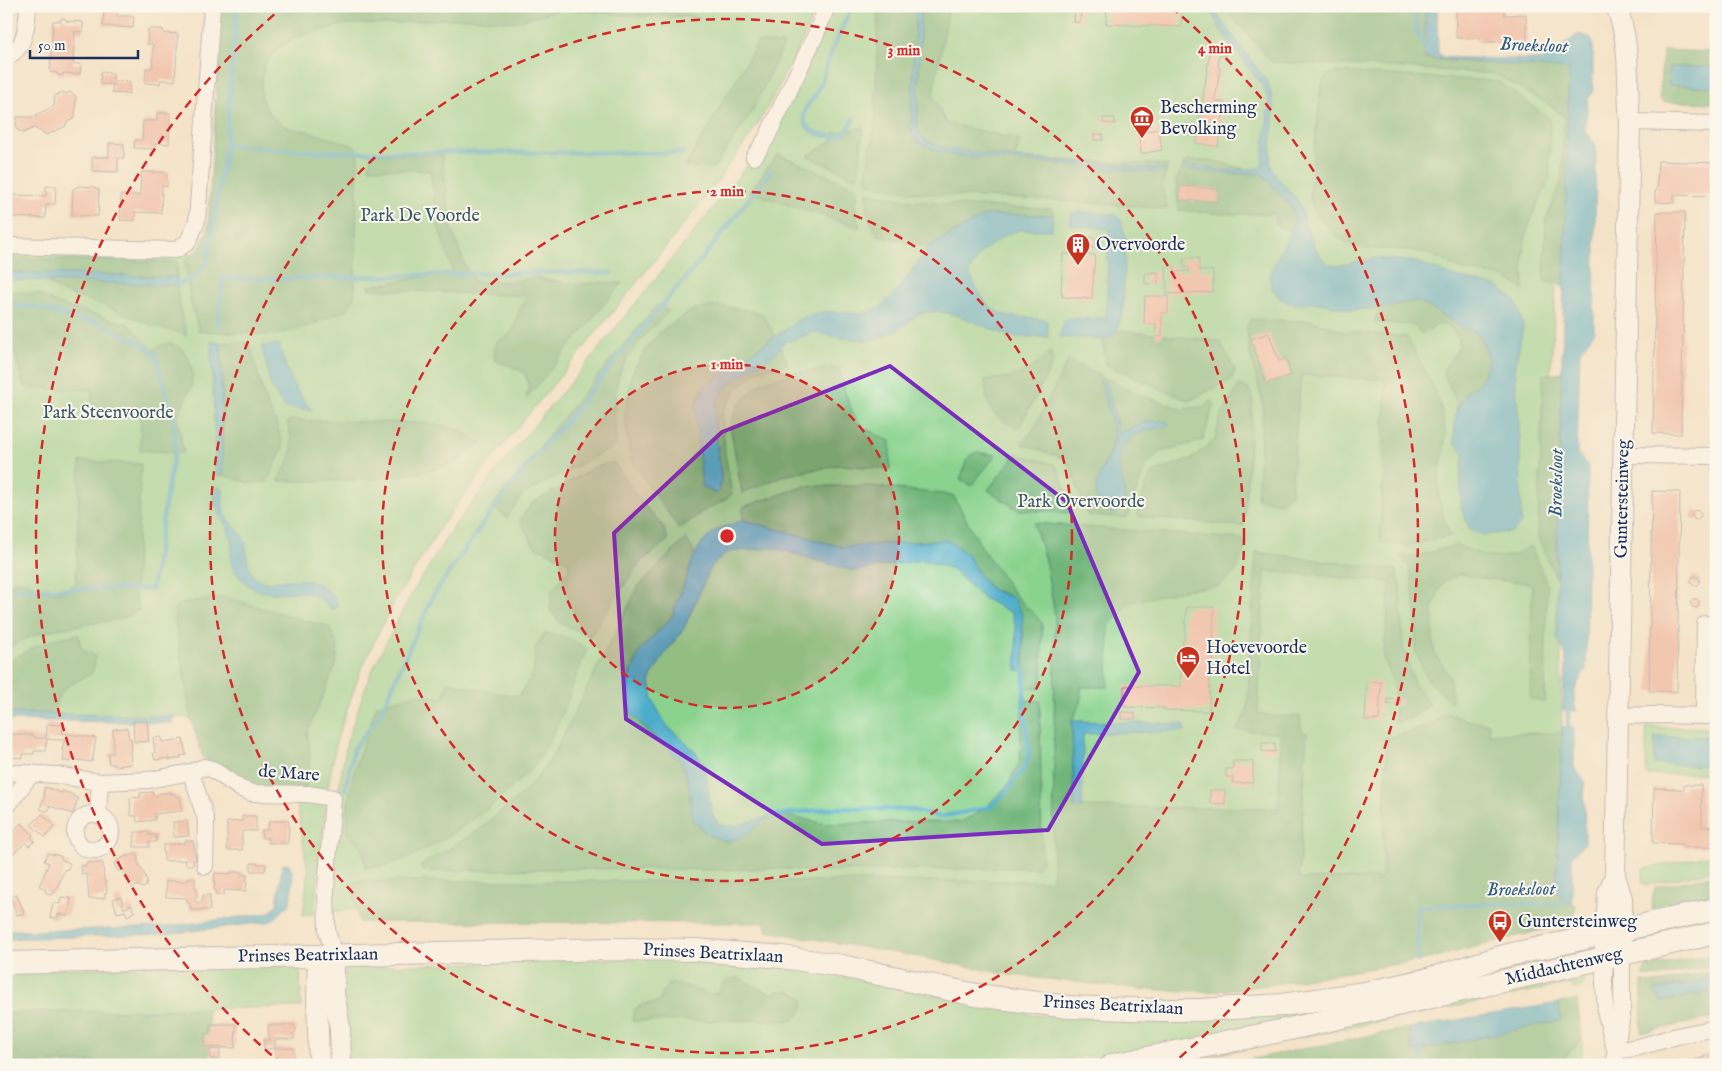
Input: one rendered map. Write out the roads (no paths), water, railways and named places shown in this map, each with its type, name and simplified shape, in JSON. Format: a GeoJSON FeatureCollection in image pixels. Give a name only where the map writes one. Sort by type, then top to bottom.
{"type":"FeatureCollection","features":[{"type":"Feature","properties":{"kind":"main road","name":"Middachtenweg"},"geometry":{"type":"LineString","coordinates":[[1413,992],[1504,956],[1716,908]]}},
{"type":"Feature","properties":{"kind":"main road","name":"Middachtenweg"},"geometry":{"type":"LineString","coordinates":[[1413,992],[1613,956],[1716,934]]}},
{"type":"Feature","properties":{"kind":"main road","name":"Prinses Beatrixlaan"},"geometry":{"type":"LineString","coordinates":[[6,962],[612,949],[696,950],[782,957],[842,966],[976,994],[1069,1007],[1160,1010],[1282,1005],[1343,996],[1413,992]]}},
{"type":"Feature","properties":{"kind":"main road"},"geometry":{"type":"LineString","coordinates":[[1112,1065],[1275,1032],[1413,992]]}},
{"type":"Feature","properties":{"kind":"street"},"geometry":{"type":"LineString","coordinates":[[6,57],[20,45],[27,30],[28,6]]}},
{"type":"Feature","properties":{"kind":"street"},"geometry":{"type":"LineString","coordinates":[[6,246],[176,250],[188,242],[197,221],[212,6]]}},
{"type":"Feature","properties":{"kind":"street"},"geometry":{"type":"LineString","coordinates":[[754,157],[766,139],[817,32],[827,6]]}},
{"type":"Feature","properties":{"kind":"street","name":"Guntersteinweg"},"geometry":{"type":"LineString","coordinates":[[1615,1058],[1622,1015],[1613,956],[1614,930],[1608,893],[1615,876],[1630,122],[1628,54],[1625,31],[1616,6]]}},
{"type":"Feature","properties":{"kind":"street","name":"Guntersteinweg"},"geometry":{"type":"LineString","coordinates":[[1629,6],[1636,28],[1640,52],[1639,97],[1630,122]]}},
{"type":"Feature","properties":{"kind":"street"},"geometry":{"type":"LineString","coordinates":[[1630,122],[1716,124]]}},
{"type":"Feature","properties":{"kind":"street"},"geometry":{"type":"LineString","coordinates":[[1624,455],[1716,456]]}},
{"type":"Feature","properties":{"kind":"street"},"geometry":{"type":"LineString","coordinates":[[1619,716],[1710,716],[1705,624]]}},
{"type":"Feature","properties":{"kind":"street","name":"de Mare"},"geometry":{"type":"LineString","coordinates":[[6,772],[56,774],[100,782],[149,780],[191,772],[204,767],[212,769],[252,793],[308,794],[333,798],[326,890],[326,956]]}},
{"type":"Feature","properties":{"kind":"street"},"geometry":{"type":"LineString","coordinates":[[191,772],[206,820],[205,866]]}},
{"type":"Feature","properties":{"kind":"street"},"geometry":{"type":"LineString","coordinates":[[6,808],[32,773]]}},
{"type":"Feature","properties":{"kind":"street"},"geometry":{"type":"LineString","coordinates":[[98,814],[100,782]]}},
{"type":"Feature","properties":{"kind":"street"},"geometry":{"type":"LineString","coordinates":[[319,1065],[317,994],[326,956]]}},
{"type":"Feature","properties":{"kind":"street"},"geometry":{"type":"LineString","coordinates":[[326,956],[340,1028],[341,1065]]}},
{"type":"Feature","properties":{"kind":"street"},"geometry":{"type":"LineString","coordinates":[[1615,1058],[1639,1047],[1677,1036],[1716,1028]]}},
{"type":"Feature","properties":{"kind":"water"},"geometry":{"type":"Polygon","coordinates":[[[916,6],[921,6],[917,130],[925,140],[954,150],[1015,158],[1165,169],[1165,173],[956,156],[932,149],[914,139],[911,129],[916,6]]]}},
{"type":"Feature","properties":{"kind":"water"},"geometry":{"type":"Polygon","coordinates":[[[1209,6],[1213,6],[1220,19],[1268,83],[1274,106],[1270,164],[1276,176],[1299,202],[1309,235],[1321,257],[1327,263],[1336,266],[1376,258],[1417,262],[1456,277],[1499,287],[1516,302],[1523,326],[1515,369],[1520,439],[1521,523],[1512,532],[1485,535],[1470,530],[1461,507],[1461,473],[1464,454],[1454,442],[1456,412],[1466,392],[1479,383],[1485,373],[1488,360],[1485,347],[1478,334],[1461,327],[1426,305],[1415,301],[1379,308],[1352,310],[1315,302],[1303,305],[1289,303],[1280,298],[1271,287],[1270,277],[1295,219],[1292,208],[1262,174],[1224,174],[1183,168],[1183,164],[1223,171],[1262,168],[1269,102],[1263,86],[1224,36],[1209,6]]]}},
{"type":"Feature","properties":{"kind":"water"},"geometry":{"type":"Polygon","coordinates":[[[1426,6],[1437,6],[1438,53],[1443,57],[1543,60],[1577,35],[1587,36],[1593,43],[1593,92],[1588,99],[1585,131],[1596,145],[1594,333],[1580,352],[1577,453],[1588,466],[1586,670],[1575,689],[1574,700],[1577,711],[1563,710],[1566,656],[1557,638],[1557,508],[1569,69],[1426,58],[1426,6]]]}},
{"type":"Feature","properties":{"kind":"water"},"geometry":{"type":"Polygon","coordinates":[[[1670,67],[1716,67],[1716,87],[1668,85],[1670,67]]]}},
{"type":"Feature","properties":{"kind":"water"},"geometry":{"type":"Polygon","coordinates":[[[1072,213],[1115,214],[1121,220],[1126,238],[1123,311],[1115,334],[1105,340],[1059,337],[1065,319],[1106,318],[1109,229],[1070,225],[1072,213]]]}},
{"type":"Feature","properties":{"kind":"water"},"geometry":{"type":"Polygon","coordinates":[[[986,215],[1053,215],[1052,230],[1019,230],[1006,235],[981,252],[969,272],[978,291],[992,308],[1004,315],[1047,321],[1048,337],[1011,337],[957,315],[935,311],[918,314],[897,331],[870,341],[815,332],[785,341],[776,352],[727,386],[716,404],[715,426],[721,475],[720,490],[716,494],[702,486],[695,405],[705,386],[800,319],[820,312],[859,314],[879,309],[898,290],[928,247],[986,215]]]}},
{"type":"Feature","properties":{"kind":"water"},"geometry":{"type":"Polygon","coordinates":[[[6,272],[177,277],[177,285],[6,280],[6,272]]]}},
{"type":"Feature","properties":{"kind":"water"},"geometry":{"type":"Polygon","coordinates":[[[211,342],[221,343],[222,475],[218,477],[216,474],[211,342]]]}},
{"type":"Feature","properties":{"kind":"water"},"geometry":{"type":"Polygon","coordinates":[[[279,344],[291,379],[312,410],[284,407],[271,387],[262,346],[279,344]]]}},
{"type":"Feature","properties":{"kind":"water"},"geometry":{"type":"Polygon","coordinates":[[[1100,381],[1105,382],[1119,433],[1147,421],[1167,421],[1169,424],[1137,434],[1123,447],[1120,457],[1120,468],[1125,499],[1122,507],[1115,514],[1102,507],[1097,498],[1096,488],[1113,443],[1114,434],[1100,381]]]}},
{"type":"Feature","properties":{"kind":"water"},"geometry":{"type":"Polygon","coordinates":[[[219,487],[223,490],[224,513],[243,537],[249,568],[254,577],[266,582],[287,580],[310,581],[329,592],[337,605],[335,609],[331,609],[313,595],[296,592],[263,592],[255,589],[240,578],[232,566],[231,540],[216,505],[215,490],[219,487]]]}},
{"type":"Feature","properties":{"kind":"water"},"geometry":{"type":"Polygon","coordinates":[[[743,520],[842,547],[947,540],[967,554],[981,578],[992,590],[1015,600],[1022,614],[1024,669],[1017,671],[1016,629],[1012,613],[983,598],[951,568],[922,560],[853,571],[774,548],[727,552],[711,567],[683,630],[664,655],[650,679],[653,701],[667,726],[694,750],[704,764],[712,814],[719,825],[736,826],[769,816],[746,835],[727,842],[708,835],[692,820],[689,785],[682,763],[632,715],[628,701],[628,679],[641,649],[672,617],[695,554],[702,543],[716,530],[743,520]]]}},
{"type":"Feature","properties":{"kind":"water"},"geometry":{"type":"Polygon","coordinates":[[[6,713],[171,716],[173,717],[173,723],[6,720],[6,713]]]}},
{"type":"Feature","properties":{"kind":"water"},"geometry":{"type":"Polygon","coordinates":[[[1072,721],[1184,724],[1185,731],[1083,734],[1082,808],[1074,807],[1072,721]]]}},
{"type":"Feature","properties":{"kind":"water"},"geometry":{"type":"Polygon","coordinates":[[[1562,727],[1574,728],[1574,767],[1584,780],[1585,843],[1572,856],[1572,904],[1558,894],[1562,727]]]}},
{"type":"Feature","properties":{"kind":"water"},"geometry":{"type":"Polygon","coordinates":[[[1655,737],[1716,737],[1716,766],[1654,764],[1655,737]]]}},
{"type":"Feature","properties":{"kind":"water"},"geometry":{"type":"Polygon","coordinates":[[[289,864],[293,880],[290,904],[273,920],[268,922],[167,934],[6,939],[6,929],[29,931],[164,927],[269,913],[277,904],[282,866],[289,864]]]}},
{"type":"Feature","properties":{"kind":"water"},"geometry":{"type":"Polygon","coordinates":[[[1716,977],[1716,990],[1662,1002],[1654,991],[1716,977]]]}},
{"type":"Feature","properties":{"kind":"water"},"geometry":{"type":"Polygon","coordinates":[[[1559,1003],[1560,1020],[1412,1052],[1409,1028],[1559,1003]]]}},
{"type":"Feature","properties":{"kind":"waterway"},"geometry":{"type":"LineString","coordinates":[[177,285],[197,276],[207,262],[226,145],[237,6]]}},
{"type":"Feature","properties":{"kind":"waterway"},"geometry":{"type":"LineString","coordinates":[[852,6],[833,48],[822,81],[806,108],[804,119],[809,128],[814,132],[832,136],[846,131],[853,119]]}},
{"type":"Feature","properties":{"kind":"waterway","name":"Broeksloot"},"geometry":{"type":"LineString","coordinates":[[1416,6],[1416,31],[1429,53]]}},
{"type":"Feature","properties":{"kind":"waterway"},"geometry":{"type":"LineString","coordinates":[[226,145],[319,152],[683,153]]}},
{"type":"Feature","properties":{"kind":"waterway"},"geometry":{"type":"LineString","coordinates":[[345,790],[354,748],[380,714],[433,596],[481,526],[528,464],[571,416],[613,363],[701,260],[771,171]]}},
{"type":"Feature","properties":{"kind":"waterway"},"geometry":{"type":"LineString","coordinates":[[217,326],[223,279],[563,272],[611,273]]}},
{"type":"Feature","properties":{"kind":"waterway"},"geometry":{"type":"LineString","coordinates":[[6,304],[37,308],[98,323],[140,343],[155,354],[173,415],[175,450],[152,589],[6,589]]}},
{"type":"Feature","properties":{"kind":"waterway"},"geometry":{"type":"LineString","coordinates":[[769,816],[835,808],[913,810],[940,817],[990,807],[1005,793],[1025,767],[1029,753],[1024,708],[1024,669]]}},
{"type":"Feature","properties":{"kind":"waterway","name":"Broeksloot"},"geometry":{"type":"LineString","coordinates":[[1568,705],[1568,732]]}},
{"type":"Feature","properties":{"kind":"waterway","name":"Broeksloot"},"geometry":{"type":"LineString","coordinates":[[1418,961],[1417,907],[1482,904],[1565,904],[1565,895]]}},
{"type":"Feature","properties":{"kind":"waterway","name":"Broeksloot"},"geometry":{"type":"LineString","coordinates":[[1420,1046],[1421,1065]]}},
{"type":"Feature","properties":{"kind":"place","name":"Bescherming Bevolking"},"geometry":{"type":"Point","coordinates":[1142,139]}},
{"type":"Feature","properties":{"kind":"place","name":"Overvoorde"},"geometry":{"type":"Point","coordinates":[1078,266]}},
{"type":"Feature","properties":{"kind":"place","name":"Hoevevoorde Hotel"},"geometry":{"type":"Point","coordinates":[1188,679]}},
{"type":"Feature","properties":{"kind":"place","name":"Guntersteinweg"},"geometry":{"type":"Point","coordinates":[1500,943]}},
{"type":"Feature","properties":{"kind":"park label","name":"Park De Voorde"},"geometry":{"type":"Point","coordinates":[420,216]}},
{"type":"Feature","properties":{"kind":"park label","name":"Park Steenvoorde"},"geometry":{"type":"Point","coordinates":[108,413]}},
{"type":"Feature","properties":{"kind":"park label","name":"Park Overvoorde"},"geometry":{"type":"Point","coordinates":[1081,502]}}]}
